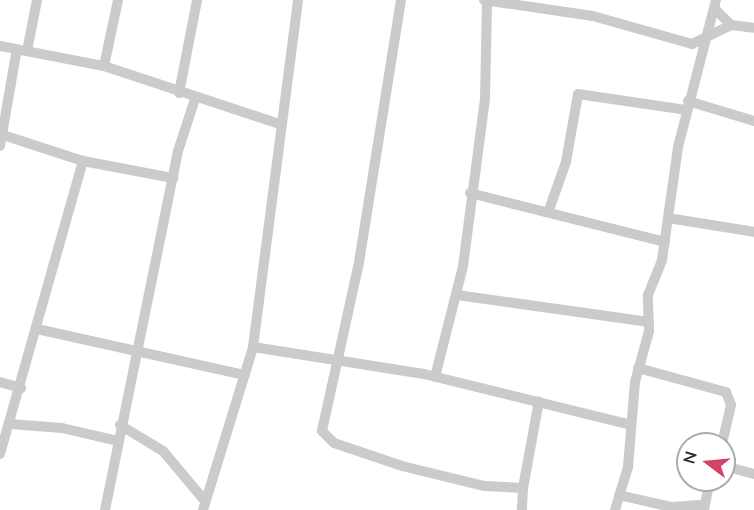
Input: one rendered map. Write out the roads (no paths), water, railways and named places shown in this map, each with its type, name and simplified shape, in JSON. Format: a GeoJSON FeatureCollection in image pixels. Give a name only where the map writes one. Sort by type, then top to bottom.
{"type":"FeatureCollection","features":[{"type":"Feature","properties":{"kind":"street"},"geometry":{"type":"LineString","coordinates":[[36,0],[1,141],[173,178]]}},
{"type":"Feature","properties":{"kind":"street"},"geometry":{"type":"LineString","coordinates":[[104,66],[118,0]]}},
{"type":"Feature","properties":{"kind":"street"},"geometry":{"type":"LineString","coordinates":[[179,93],[197,0]]}},
{"type":"Feature","properties":{"kind":"street"},"geometry":{"type":"LineString","coordinates":[[204,505],[253,347],[279,124],[298,0]]}},
{"type":"Feature","properties":{"kind":"street"},"geometry":{"type":"LineString","coordinates":[[401,0],[340,358],[322,415],[322,431],[334,443],[446,477],[523,488]]}},
{"type":"Feature","properties":{"kind":"street"},"geometry":{"type":"LineString","coordinates":[[435,376],[457,296],[486,90],[485,0],[593,16],[692,45],[709,39],[731,25],[754,28]]}},
{"type":"Feature","properties":{"kind":"street"},"geometry":{"type":"LineString","coordinates":[[715,4],[731,25]]}},
{"type":"Feature","properties":{"kind":"street"},"geometry":{"type":"LineString","coordinates":[[615,510],[620,495],[638,368],[649,321],[648,295],[665,242],[687,105],[709,39],[715,4]]}},
{"type":"Feature","properties":{"kind":"street"},"geometry":{"type":"LineString","coordinates":[[692,45],[699,67]]}},
{"type":"Feature","properties":{"kind":"street"},"geometry":{"type":"LineString","coordinates":[[0,46],[104,66],[195,99],[279,124]]}},
{"type":"Feature","properties":{"kind":"street"},"geometry":{"type":"LineString","coordinates":[[549,210],[566,162],[578,94],[687,105],[754,122]]}},
{"type":"Feature","properties":{"kind":"street"},"geometry":{"type":"LineString","coordinates":[[105,510],[120,425],[173,178],[195,99]]}},
{"type":"Feature","properties":{"kind":"street"},"geometry":{"type":"LineString","coordinates":[[0,454],[38,329],[83,160]]}},
{"type":"Feature","properties":{"kind":"street"},"geometry":{"type":"LineString","coordinates":[[470,193],[549,210],[665,242]]}},
{"type":"Feature","properties":{"kind":"street"},"geometry":{"type":"LineString","coordinates":[[669,218],[754,232]]}},
{"type":"Feature","properties":{"kind":"street"},"geometry":{"type":"LineString","coordinates":[[457,296],[649,321]]}},
{"type":"Feature","properties":{"kind":"street"},"geometry":{"type":"LineString","coordinates":[[38,329],[245,375]]}},
{"type":"Feature","properties":{"kind":"street"},"geometry":{"type":"LineString","coordinates":[[253,347],[340,358],[435,376],[631,425]]}},
{"type":"Feature","properties":{"kind":"street"},"geometry":{"type":"LineString","coordinates":[[638,368],[726,392],[731,405],[725,432]]}},
{"type":"Feature","properties":{"kind":"street"},"geometry":{"type":"LineString","coordinates":[[0,382],[21,388]]}},
{"type":"Feature","properties":{"kind":"street"},"geometry":{"type":"LineString","coordinates":[[522,510],[523,488],[539,401]]}},
{"type":"Feature","properties":{"kind":"street"},"geometry":{"type":"LineString","coordinates":[[10,424],[62,428],[118,441]]}},
{"type":"Feature","properties":{"kind":"street"},"geometry":{"type":"LineString","coordinates":[[120,425],[163,451],[204,505]]}},
{"type":"Feature","properties":{"kind":"street"},"geometry":{"type":"LineString","coordinates":[[736,469],[754,474]]}},
{"type":"Feature","properties":{"kind":"street"},"geometry":{"type":"LineString","coordinates":[[620,495],[671,507],[704,508],[707,492]]}}]}
